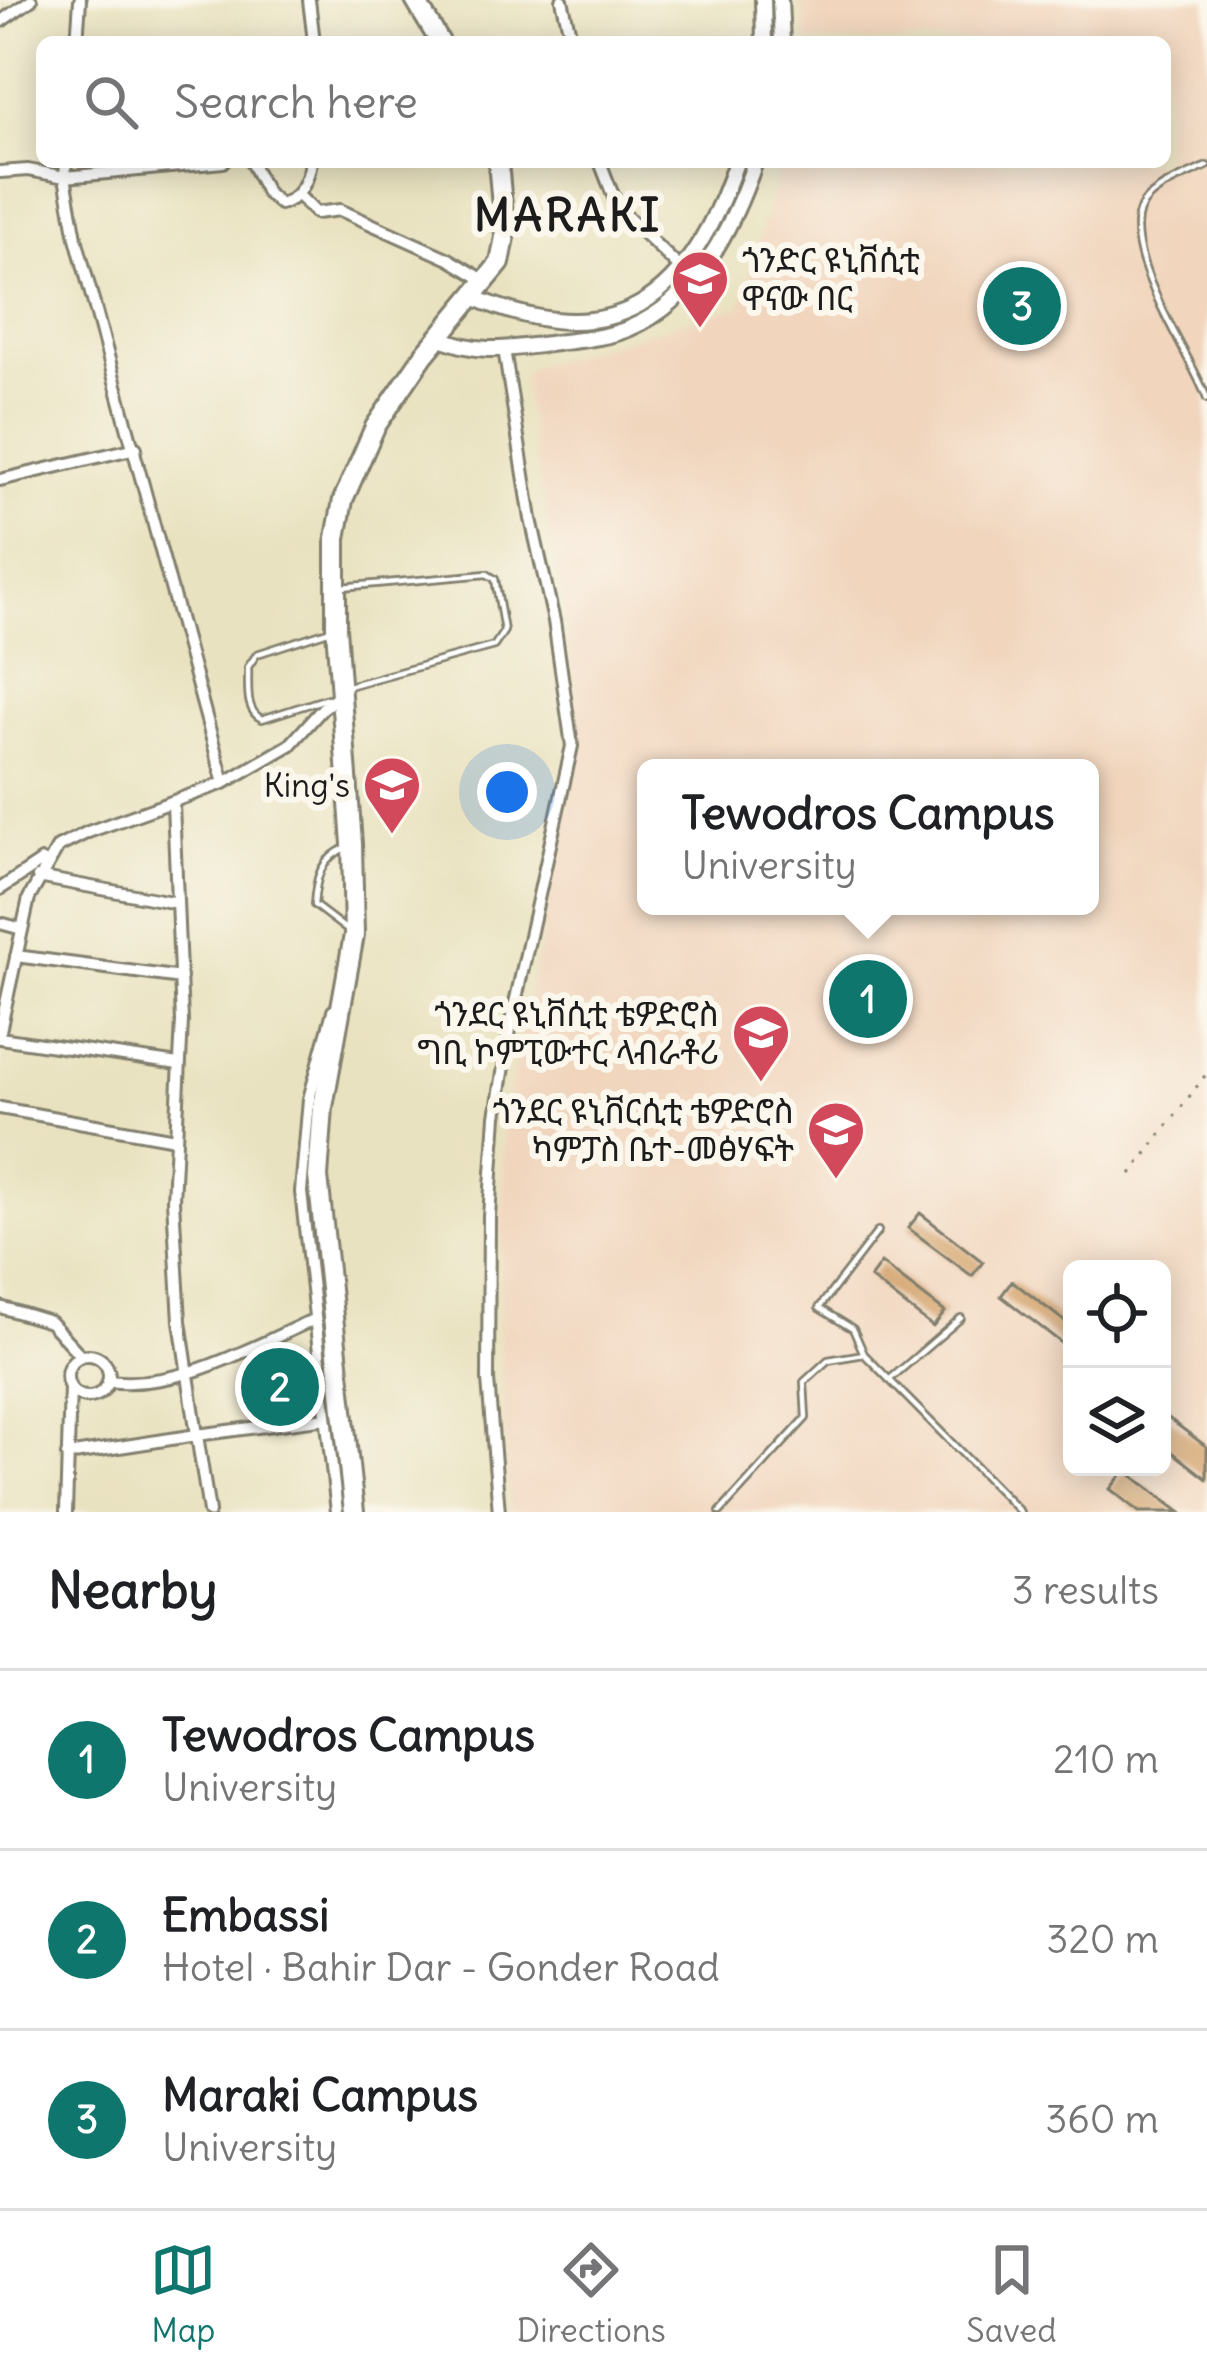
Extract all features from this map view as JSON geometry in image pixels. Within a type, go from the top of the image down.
[{"type":"highway","points":[[415,0],[436,36]]},
{"type":"highway","points":[[354,1512],[319,1177],[323,1107],[354,935],[336,538],[343,500],[375,428],[500,263],[506,237],[499,168]]},
{"type":"street","points":[[0,22],[31,0]]},
{"type":"street","points":[[77,36],[80,0]]},
{"type":"street","points":[[310,0],[313,36]]},
{"type":"street","points":[[562,0],[571,36]]},
{"type":"street","points":[[763,0],[764,36]]},
{"type":"street","points":[[780,0],[782,36]]},
{"type":"street","points":[[66,168],[76,238],[224,783]]},
{"type":"street","points":[[0,172],[28,170],[65,177],[160,168]]},
{"type":"street","points":[[254,168],[274,201],[290,202],[298,195],[309,168]]},
{"type":"street","points":[[602,168],[618,208],[680,268]]},
{"type":"street","points":[[473,298],[517,316],[559,323],[625,322],[653,298],[696,247],[734,168]]},
{"type":"street","points":[[440,337],[465,349],[504,349],[650,318],[692,284],[742,198],[753,168]]},
{"type":"street","points":[[725,191],[742,198]]},
{"type":"street","points":[[298,195],[316,213],[340,211],[449,259],[488,282]]},
{"type":"street","points":[[499,1512],[488,1380],[489,1216],[496,1116],[512,1017],[572,746],[504,349]]},
{"type":"street","points":[[0,480],[136,448]]},
{"type":"street","points":[[0,889],[69,840],[224,783],[290,746],[342,690]]},
{"type":"street","points":[[173,804],[181,978],[172,1200],[186,1374],[209,1512]]},
{"type":"street","points":[[50,856],[38,877],[22,929],[0,1034],[178,1064]]},
{"type":"street","points":[[38,877],[177,903]]},
{"type":"street","points":[[0,923],[22,929]]},
{"type":"street","points":[[16,956],[181,978]]},
{"type":"street","points":[[337,1512],[304,1229],[301,1158],[315,1071],[334,1009],[348,985]]},
{"type":"street","points":[[0,1108],[175,1139]]},
{"type":"street","points":[[0,1307],[50,1322],[80,1356],[101,1360],[109,1372],[101,1392],[88,1397],[70,1387]]},
{"type":"street","points":[[108,1381],[186,1374],[315,1319]]},
{"type":"street","points":[[66,1512],[70,1366],[80,1356]]},
{"type":"street","points":[[67,1456],[326,1418]]},
{"type":"lane","points":[[1207,166],[1146,199],[1134,229],[1145,272],[1207,399]]},
{"type":"lane","points":[[335,587],[487,574],[495,579],[504,631],[494,646],[342,690],[262,719],[250,710],[248,667],[257,654],[337,628]]},
{"type":"lane","points":[[352,844],[322,865],[316,876],[314,905],[354,935]]},
{"type":"lane","points":[[878,1231],[819,1308],[853,1329],[865,1354],[1020,1512]]},
{"type":"lane","points":[[889,1380],[961,1318]]},
{"type":"lane","points":[[720,1512],[806,1418],[804,1382],[828,1360],[865,1354]]},
{"type":"path","points":[[1131,1174],[1207,1073]]},
{"type":"shaded area","points":[[801,0],[1207,0],[1207,1512],[510,1512],[499,1341],[504,1118],[581,748],[573,664],[524,375],[532,367],[736,307],[740,310],[779,168],[1171,168],[1171,36],[805,36]]},
{"type":"building","points":[[920,1213],[983,1262],[972,1276],[908,1228]]},
{"type":"building","points":[[881,1263],[945,1312],[933,1327],[870,1278]]},
{"type":"building","points":[[1012,1281],[1063,1320],[1063,1344],[1001,1296]]},
{"type":"building","points":[[1171,1420],[1207,1447],[1207,1479],[1171,1451]]},
{"type":"building","points":[[1120,1476],[1133,1476],[1180,1512],[1139,1512],[1110,1489]]},
{"type":"place","name":"Maraki Campus","points":[[1022,306]]},
{"type":"place","name":"ጎንድር ዩኒቨሲቲ ዋናው በር","points":[[700,330]]},
{"type":"place","name":"King's","points":[[392,836]]},
{"type":"place","name":"Tewodros Campus","points":[[868,999]]},
{"type":"place","name":"ጎንደር ዩኒቨሲቲ ቴዎድሮስ ግቢ ኮምፒውተር ላብራቶሪ","points":[[761,1084]]},
{"type":"place","name":"ጎንደር ዩኒቨርሲቲ ቴዎድሮስ ካምፓስ ቤተ-መፅሃፍት","points":[[836,1181]]},
{"type":"place","name":"Embassi","points":[[280,1387]]},
{"type":"district","name":"MARAKI","points":[[568,215]]}]
